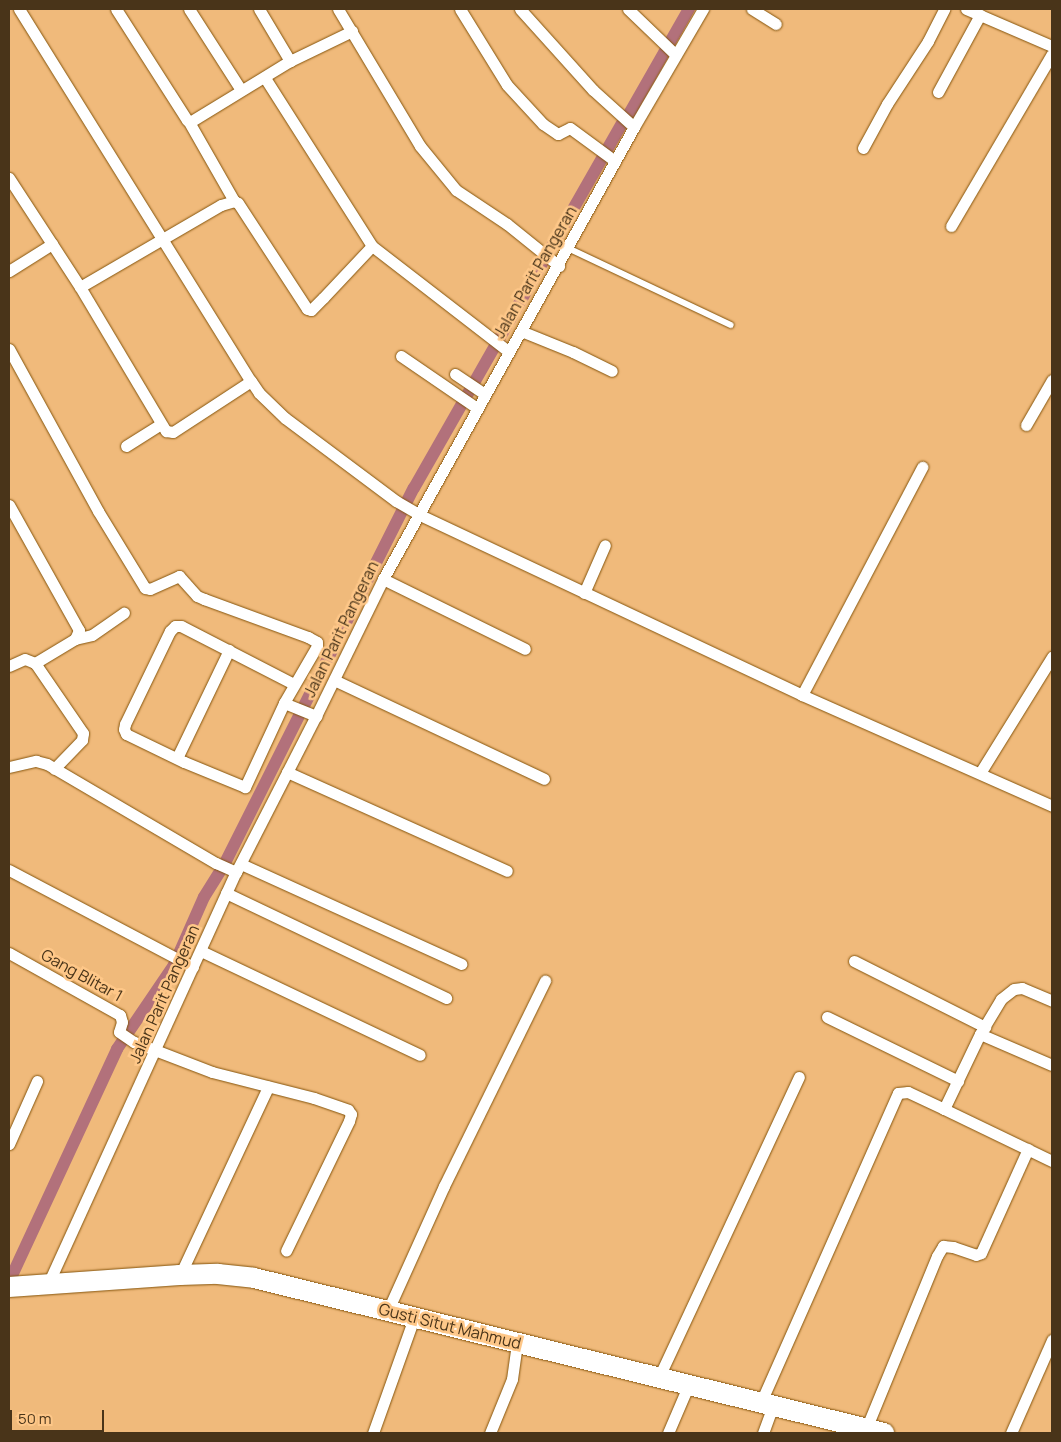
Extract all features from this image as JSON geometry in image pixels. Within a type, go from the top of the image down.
[{"type":"highway","name":"Gusti Situt Mahmud","points":[[9,1287],[218,1274],[254,1278],[875,1431]]},
{"type":"street","points":[[19,9],[251,381],[259,393],[285,418],[396,501],[416,513],[802,695],[1052,806]]},
{"type":"street","points":[[116,9],[189,122],[234,201],[238,204],[307,309],[311,310],[372,246]]},
{"type":"street","points":[[189,9],[241,90]]},
{"type":"street","points":[[259,9],[290,61]]},
{"type":"street","points":[[338,9],[420,146],[456,190],[541,250],[555,263]]},
{"type":"street","points":[[460,9],[507,85],[543,124],[558,134],[570,128],[615,161]]},
{"type":"street","points":[[520,9],[593,90],[634,127]]},
{"type":"street","points":[[628,9],[676,55]]},
{"type":"street","name":"Jalan Parit Pangeran","points":[[40,1285],[156,1051],[189,965],[201,951],[236,868],[288,772],[314,715],[334,680],[416,513],[477,407],[481,392],[506,349],[521,331],[555,263],[568,248],[634,127],[703,9]]},
{"type":"street","points":[[752,9],[776,24]]},
{"type":"street","points":[[863,148],[887,104],[928,41],[944,9]]},
{"type":"street","points":[[966,9],[1052,46]]},
{"type":"street","points":[[938,92],[980,15]]},
{"type":"street","points":[[189,122],[193,122],[241,90],[265,78],[290,61],[352,31]]},
{"type":"street","points":[[951,226],[1052,54]]},
{"type":"street","points":[[265,78],[372,246],[506,349]]},
{"type":"street","points":[[9,178],[80,287],[166,431],[173,432],[251,381]]},
{"type":"street","points":[[80,287],[221,205],[234,201]]},
{"type":"street","points":[[9,271],[52,244]]},
{"type":"street","points":[[521,331],[573,352],[612,371]]},
{"type":"street","points":[[9,349],[98,511],[145,588],[150,589],[179,576],[197,596],[314,640],[317,646],[294,684],[287,704],[248,785],[242,787],[126,734],[124,729],[170,631],[175,626],[181,626],[294,684]]},
{"type":"street","points":[[401,356],[477,407]]},
{"type":"street","points":[[455,374],[481,392]]},
{"type":"street","points":[[1026,424],[1052,380]]},
{"type":"street","points":[[126,446],[161,424]]},
{"type":"street","points":[[802,695],[922,467]]},
{"type":"street","points":[[9,505],[78,630],[75,639]]},
{"type":"street","points":[[584,593],[605,545]]},
{"type":"street","points":[[383,579],[526,649]]},
{"type":"street","points":[[35,663],[75,639],[92,635],[124,613]]},
{"type":"street","points":[[177,758],[229,650]]},
{"type":"street","points":[[980,773],[1052,657]]},
{"type":"street","points":[[13,664],[25,659],[35,663],[83,733],[82,740],[54,769]]},
{"type":"street","points":[[334,680],[544,779]]},
{"type":"street","points":[[287,704],[314,715]]},
{"type":"street","points":[[9,768],[36,761],[54,769],[216,863],[236,868],[461,964]]},
{"type":"street","points":[[288,772],[507,871]]},
{"type":"street","points":[[9,870],[189,965]]},
{"type":"street","points":[[226,893],[446,998]]},
{"type":"street","points":[[201,951],[420,1055]]},
{"type":"street","name":"Gang Blitar 1","points":[[9,953],[120,1015],[122,1022],[119,1032],[121,1035],[156,1051]]},
{"type":"street","points":[[854,961],[982,1030],[1052,1065]]},
{"type":"street","points":[[388,1310],[444,1186],[545,981]]},
{"type":"street","points":[[944,1109],[982,1030],[1001,999],[1014,989],[1022,988],[1052,1001]]},
{"type":"street","points":[[827,1018],[958,1081]]},
{"type":"street","points":[[156,1051],[212,1072],[340,1106],[351,1114],[286,1251]]},
{"type":"street","points":[[659,1377],[798,1077]]},
{"type":"street","points":[[9,1144],[36,1081]]},
{"type":"street","points":[[180,1276],[268,1087]]},
{"type":"street","points":[[763,1433],[767,1404],[898,1093],[908,1092],[1052,1160]]},
{"type":"street","points":[[875,1431],[937,1256],[943,1246],[953,1247],[976,1255],[981,1253],[1028,1149]]},
{"type":"street","points":[[374,1433],[414,1318]]},
{"type":"street","points":[[1011,1433],[1052,1340]]},
{"type":"street","points":[[490,1433],[512,1379],[518,1343]]},
{"type":"street","points":[[668,1433],[688,1384]]},
{"type":"lane","points":[[568,248],[731,325]]},
{"type":"waterway","points":[[629,114],[689,9]]},
{"type":"waterway","points":[[9,1282],[117,1049],[174,965],[204,897],[223,867],[414,488],[622,124]]}]
